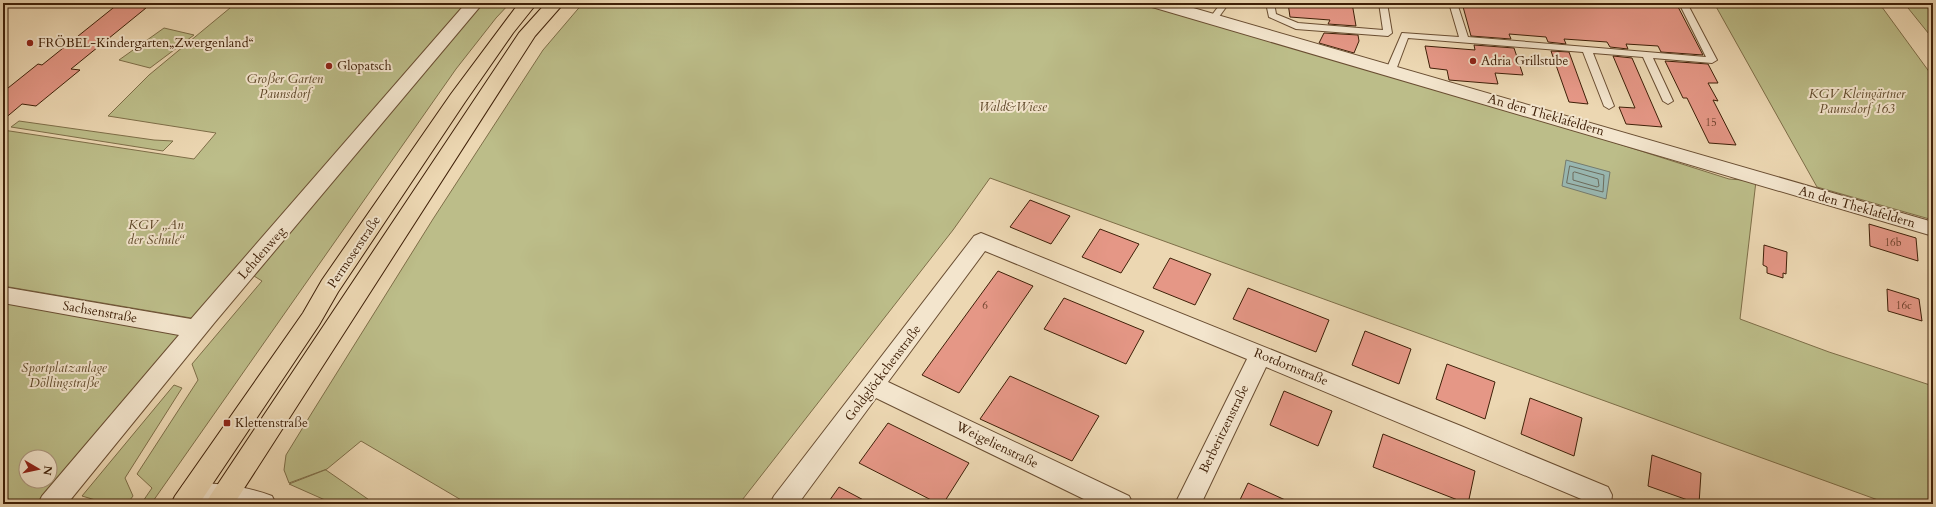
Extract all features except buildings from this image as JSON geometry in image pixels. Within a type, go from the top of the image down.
[{"type":"main road","name":"Permoserstraße","points":[[188,499],[311,319],[330,286],[458,98],[507,29],[528,3]]},
{"type":"main road","name":"Permoserstraße","points":[[222,500],[523,40],[555,3]]},
{"type":"street","name":"Lehdenweg","points":[[51,504],[196,329],[475,3]]},
{"type":"street","name":"An den Theklafeldern","points":[[1158,3],[1933,229]]},
{"type":"street","name":"Rotdornstraße","points":[[981,241],[1260,355],[1598,500]]},
{"type":"street","name":"Goldglöckchenstraße","points":[[783,504],[874,386],[981,241]]},
{"type":"street","name":"Sachsenstraße","points":[[3,295],[196,329]]},
{"type":"street","name":"Berberitzenstraße","points":[[1188,504],[1260,355]]},
{"type":"street","name":"Weigelienstraße","points":[[874,386],[1120,504]]},
{"type":"street","points":[[188,499],[222,500],[263,504]]},
{"type":"lane","points":[[1214,19],[1225,3]]},
{"type":"lane","points":[[1270,3],[1272,15],[1296,26],[1712,60],[1683,3]]},
{"type":"lane","points":[[1382,3],[1388,33]]},
{"type":"lane","points":[[1453,3],[1464,39]]},
{"type":"lane","points":[[1391,70],[1405,35]]},
{"type":"lane","points":[[1587,50],[1609,106]]},
{"type":"lane","points":[[1647,55],[1668,101]]},
{"type":"green space","points":[[236,3],[467,3],[197,319],[3,286],[3,130],[194,159],[216,133],[108,116],[149,75]]},
{"type":"green space","points":[[481,3],[510,3],[496,18],[456,69],[151,504],[141,504],[152,488],[137,474],[198,380],[192,364],[262,281],[254,276]]},
{"type":"green space","name":"Wald&Wiese","points":[[583,3],[1139,3],[1556,124],[1729,179],[1756,181],[1740,319],[1829,352],[1933,386],[1933,504],[1889,504],[990,178],[953,230],[739,504],[468,504],[361,441],[327,469],[289,483],[284,470],[286,455],[433,219],[543,50]]},
{"type":"green space","name":"KGV Kleingärtner Paunsdorf 163","points":[[1714,3],[1879,3],[1933,77],[1933,220],[1817,187]]},
{"type":"green space","points":[[1904,3],[1933,3],[1933,39]]},
{"type":"green space","points":[[164,28],[194,35],[150,68],[119,60]]},
{"type":"green space","points":[[19,121],[154,140],[173,141],[163,151],[11,127]]},
{"type":"green space","name":"Sportplatzanlage Döllingstraße","points":[[3,303],[182,333],[58,479],[58,449],[18,449],[18,489],[50,489],[37,504],[3,504]]},
{"type":"green space","points":[[174,385],[182,388],[125,478],[133,496],[127,504],[100,504],[102,502],[82,496]]},
{"type":"green space","points":[[325,470],[375,504],[334,504],[289,484]]},
{"type":"water","points":[[1566,160],[1610,172],[1606,199],[1562,186]]},
{"type":"place","name":"FRÖBEL-Kindergarten„Zwergenland“","points":[[30,43]]},
{"type":"place","name":"Adria Grillstube","points":[[1473,61]]},
{"type":"place","name":"Glopatsch","points":[[329,66]]},
{"type":"place","name":"Klettenstraße","points":[[227,423]]},
{"type":"park label","name":"Großer Garten Paunsdorf","points":[[285,86]]},
{"type":"park label","name":"KGV „An der Schule“","points":[[156,232]]}]
